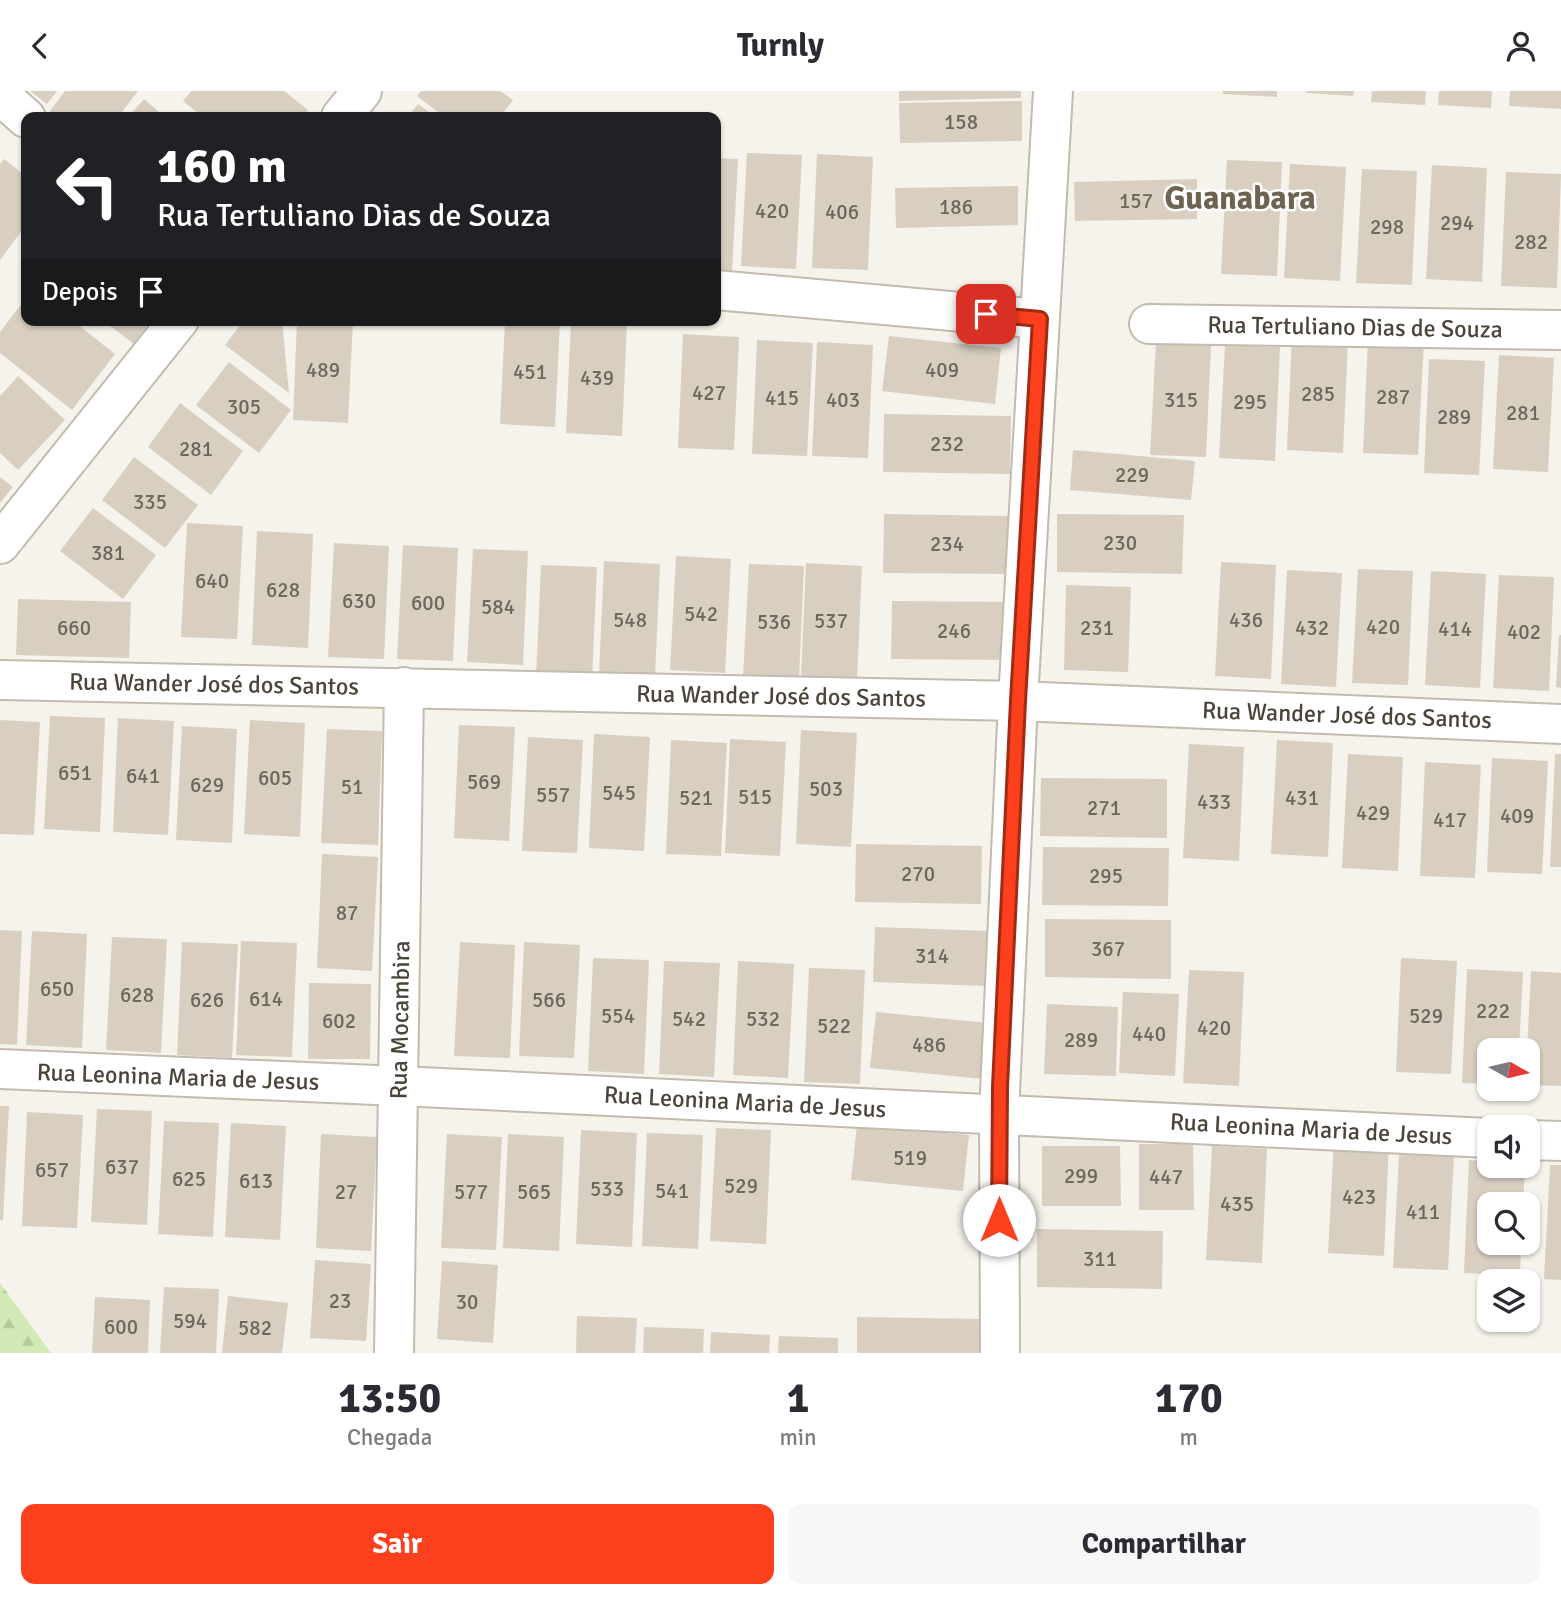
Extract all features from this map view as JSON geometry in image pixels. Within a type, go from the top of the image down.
[{"type":"street","points":[[345,112],[362,91]]},
{"type":"street","points":[[1000,1353],[999,1115],[1018,701],[1053,91]]},
{"type":"street","points":[[0,95],[21,114]]},
{"type":"street","points":[[721,290],[1040,319]]},
{"type":"street","name":"Rua Tertuliano Dias de Souza","points":[[1149,324],[1561,330]]},
{"type":"street","points":[[0,544],[174,326]]},
{"type":"street","name":"Rua Wander José dos Santos","points":[[0,680],[1018,701],[1561,725]]},
{"type":"street","name":"Rua Mocambira","points":[[394,1353],[404,688]]},
{"type":"street","name":"Rua Leonina Maria de Jesus","points":[[0,1069],[1477,1137]]},
{"type":"street","points":[[1540,1140],[1561,1141]]},
{"type":"green space","points":[[0,1283],[51,1353],[0,1353]]},
{"type":"building","points":[[30,91],[57,91],[47,104]]},
{"type":"building","points":[[65,91],[138,91],[122,112],[50,111]]},
{"type":"building","points":[[191,91],[284,91],[308,110],[197,112],[183,101]]},
{"type":"building","points":[[421,91],[500,91],[513,100],[504,112],[438,112],[417,96]]},
{"type":"building","points":[[899,91],[1021,91],[1021,98],[899,101]]},
{"type":"building","points":[[1223,91],[1277,91],[1277,97],[1223,94]]},
{"type":"building","points":[[1306,91],[1354,91],[1353,96]]},
{"type":"building","points":[[1372,91],[1426,91],[1425,105],[1371,102]]},
{"type":"building","points":[[1439,91],[1492,91],[1491,108],[1438,105]]},
{"type":"building","points":[[1510,91],[1561,91],[1561,109],[1509,106]]},
{"type":"building","points":[[144,99],[159,112],[132,112]]},
{"type":"building","points":[[1022,101],[1022,141],[900,143],[899,103]]},
{"type":"building","points":[[418,104],[429,112],[412,112]]},
{"type":"building","points":[[747,153],[802,155],[796,269],[741,266]]},
{"type":"building","points":[[817,154],[873,157],[868,270],[812,268]]},
{"type":"building","points":[[721,158],[738,159],[732,273],[721,272]]},
{"type":"building","points":[[4,159],[21,172],[21,232],[0,260],[0,164]]},
{"type":"building","points":[[1227,160],[1282,162],[1277,276],[1221,274]]},
{"type":"building","points":[[1290,164],[1346,167],[1340,281],[1284,278]]},
{"type":"building","points":[[1432,165],[1487,168],[1482,282],[1426,279]]},
{"type":"building","points":[[1362,169],[1417,171],[1412,285],[1356,283]]},
{"type":"building","points":[[1506,172],[1561,174],[1557,288],[1501,286]]},
{"type":"building","points":[[1197,179],[1197,219],[1075,221],[1074,182]]},
{"type":"building","points":[[1018,186],[1018,225],[896,228],[895,188]]},
{"type":"building","points":[[21,305],[21,326],[80,326],[115,354],[72,410],[0,353],[0,332]]},
{"type":"building","points":[[110,326],[147,326],[134,344]]},
{"type":"building","points":[[239,326],[283,326],[289,393],[225,345]]},
{"type":"building","points":[[297,326],[353,326],[348,423],[293,420]]},
{"type":"building","points":[[505,326],[560,326],[555,427],[500,424]]},
{"type":"building","points":[[571,326],[627,326],[622,436],[566,433]]},
{"type":"building","points":[[683,334],[739,337],[734,450],[678,448]]},
{"type":"building","points":[[889,336],[1001,348],[995,404],[882,391]]},
{"type":"building","points":[[1292,336],[1348,339],[1343,453],[1287,450]]},
{"type":"building","points":[[1368,339],[1424,341],[1418,455],[1363,453]]},
{"type":"building","points":[[757,340],[813,343],[807,456],[752,454]]},
{"type":"building","points":[[1156,341],[1211,344],[1206,457],[1150,455]]},
{"type":"building","points":[[817,342],[873,345],[868,458],[812,456]]},
{"type":"building","points":[[1225,345],[1280,347],[1275,461],[1219,458]]},
{"type":"building","points":[[1499,355],[1554,358],[1548,472],[1493,469]]},
{"type":"building","points":[[1429,359],[1485,361],[1479,475],[1424,473]]},
{"type":"building","points":[[229,362],[291,410],[259,453],[196,405]]},
{"type":"building","points":[[18,376],[65,420],[18,470],[0,453],[0,396]]},
{"type":"building","points":[[180,403],[243,451],[211,495],[148,447]]},
{"type":"building","points":[[884,414],[1011,416],[1010,474],[883,472]]},
{"type":"building","points":[[1073,450],[1195,461],[1191,500],[1070,490]]},
{"type":"building","points":[[134,457],[198,505],[165,548],[102,500]]},
{"type":"building","points":[[0,477],[13,487],[0,503]]},
{"type":"building","points":[[93,508],[156,555],[123,599],[60,551]]},
{"type":"building","points":[[884,514],[1010,516],[1010,574],[883,573]]},
{"type":"building","points":[[1057,514],[1184,515],[1182,574],[1057,572]]},
{"type":"building","points":[[187,523],[243,526],[237,639],[181,637]]},
{"type":"building","points":[[257,531],[313,534],[308,648],[252,645]]},
{"type":"building","points":[[334,543],[389,546],[384,659],[328,657]]},
{"type":"building","points":[[403,545],[458,548],[453,661],[397,659]]},
{"type":"building","points":[[473,549],[528,551],[523,665],[467,662]]},
{"type":"building","points":[[676,556],[731,559],[725,673],[670,670]]},
{"type":"building","points":[[604,561],[660,564],[655,677],[599,675]]},
{"type":"building","points":[[1221,562],[1276,565],[1271,679],[1215,676]]},
{"type":"building","points":[[806,563],[862,566],[857,680],[801,677]]},
{"type":"building","points":[[749,564],[804,566],[799,680],[743,677]]},
{"type":"building","points":[[541,565],[597,567],[592,681],[536,678]]},
{"type":"building","points":[[1358,569],[1413,571],[1408,685],[1352,683]]},
{"type":"building","points":[[1287,570],[1342,573],[1336,687],[1281,684]]},
{"type":"building","points":[[1431,571],[1486,574],[1480,688],[1425,685]]},
{"type":"building","points":[[1499,575],[1554,577],[1549,691],[1493,688]]},
{"type":"building","points":[[1066,585],[1131,587],[1128,672],[1064,670]]},
{"type":"building","points":[[18,599],[131,602],[129,658],[16,655]]},
{"type":"building","points":[[892,601],[1018,602],[1017,660],[891,659]]},
{"type":"building","points":[[1561,635],[1561,688],[1556,687]]},
{"type":"building","points":[[50,716],[105,718],[100,832],[44,829]]},
{"type":"building","points":[[118,718],[174,721],[168,835],[113,832]]},
{"type":"building","points":[[0,720],[40,722],[34,835],[0,834]]},
{"type":"building","points":[[250,720],[305,723],[300,837],[244,834]]},
{"type":"building","points":[[459,725],[515,727],[509,841],[454,838]]},
{"type":"building","points":[[182,726],[237,729],[232,843],[176,840]]},
{"type":"building","points":[[327,729],[382,731],[378,845],[321,843]]},
{"type":"building","points":[[801,730],[857,733],[851,847],[796,844]]},
{"type":"building","points":[[594,734],[650,737],[644,851],[589,848]]},
{"type":"building","points":[[528,737],[583,740],[577,853],[522,851]]},
{"type":"building","points":[[730,739],[786,742],[780,856],[725,853]]},
{"type":"building","points":[[671,740],[727,743],[721,856],[666,854]]},
{"type":"building","points":[[1277,740],[1333,743],[1328,857],[1271,854]]},
{"type":"building","points":[[1189,744],[1244,747],[1239,861],[1183,858]]},
{"type":"building","points":[[1348,754],[1403,757],[1398,871],[1342,868]]},
{"type":"building","points":[[1555,754],[1561,754],[1561,867],[1550,867]]},
{"type":"building","points":[[1492,758],[1548,761],[1542,874],[1487,872]]},
{"type":"building","points":[[1425,762],[1481,765],[1475,878],[1420,876]]},
{"type":"building","points":[[1041,778],[1167,779],[1167,838],[1040,836]]},
{"type":"building","points":[[856,844],[982,846],[981,904],[855,902]]},
{"type":"building","points":[[1043,847],[1169,848],[1168,906],[1042,905]]},
{"type":"building","points":[[322,854],[378,857],[372,971],[317,968]]},
{"type":"building","points":[[1045,919],[1171,920],[1171,979],[1045,977]]},
{"type":"building","points":[[875,927],[991,931],[988,986],[873,982]]},
{"type":"building","points":[[0,930],[22,931],[17,1045],[0,1044]]},
{"type":"building","points":[[32,931],[87,934],[82,1048],[26,1045]]},
{"type":"building","points":[[112,937],[167,939],[161,1053],[106,1050]]},
{"type":"building","points":[[241,941],[297,943],[292,1057],[236,1055]]},
{"type":"building","points":[[182,942],[238,944],[232,1058],[177,1055]]},
{"type":"building","points":[[460,942],[515,945],[510,1058],[454,1056]]},
{"type":"building","points":[[524,942],[580,945],[574,1058],[519,1056]]},
{"type":"building","points":[[593,958],[649,960],[644,1074],[588,1071]]},
{"type":"building","points":[[1401,958],[1457,961],[1451,1074],[1396,1072]]},
{"type":"building","points":[[664,961],[720,963],[714,1077],[659,1074]]},
{"type":"building","points":[[738,961],[794,964],[788,1078],[733,1075]]},
{"type":"building","points":[[809,968],[865,970],[860,1084],[804,1082]]},
{"type":"building","points":[[1467,969],[1523,972],[1520,1038],[1477,1038],[1477,1084],[1462,1083]]},
{"type":"building","points":[[1189,970],[1244,972],[1239,1086],[1183,1083]]},
{"type":"building","points":[[1531,971],[1561,973],[1561,1086],[1540,1085],[1540,1038],[1528,1038]]},
{"type":"building","points":[[309,983],[371,984],[370,1059],[308,1059]]},
{"type":"building","points":[[1123,992],[1179,994],[1175,1076],[1119,1073]]},
{"type":"building","points":[[1047,1004],[1118,1007],[1116,1076],[1044,1074]]},
{"type":"building","points":[[876,1012],[988,1023],[983,1079],[870,1068]]},
{"type":"building","points":[[0,1106],[9,1106],[3,1220],[0,1220]]},
{"type":"building","points":[[97,1109],[152,1111],[147,1225],[91,1222]]},
{"type":"building","points":[[27,1112],[83,1115],[77,1228],[22,1226]]},
{"type":"building","points":[[164,1121],[219,1123],[213,1237],[158,1234]]},
{"type":"building","points":[[231,1123],[286,1126],[280,1240],[225,1237]]},
{"type":"building","points":[[857,1125],[969,1135],[963,1191],[851,1180]]},
{"type":"building","points":[[716,1128],[771,1130],[766,1244],[710,1241]]},
{"type":"building","points":[[581,1130],[637,1133],[632,1247],[576,1244]]},
{"type":"building","points":[[647,1133],[703,1135],[698,1249],[642,1246]]},
{"type":"building","points":[[321,1134],[377,1137],[371,1251],[316,1248]]},
{"type":"building","points":[[447,1134],[502,1137],[496,1250],[441,1248]]},
{"type":"building","points":[[508,1134],[564,1137],[559,1251],[503,1248]]},
{"type":"building","points":[[1334,1139],[1389,1142],[1384,1256],[1328,1253]]},
{"type":"building","points":[[1139,1144],[1193,1144],[1194,1210],[1139,1210]]},
{"type":"building","points":[[1042,1146],[1120,1146],[1121,1206],[1042,1206]]},
{"type":"building","points":[[1212,1146],[1267,1149],[1262,1263],[1206,1260]]},
{"type":"building","points":[[1399,1154],[1454,1156],[1448,1270],[1393,1268]]},
{"type":"building","points":[[1469,1160],[1477,1160],[1477,1178],[1524,1178],[1524,1192],[1477,1192],[1477,1255],[1521,1255],[1520,1269],[1477,1269],[1477,1274],[1464,1273]]},
{"type":"building","points":[[1550,1165],[1561,1165],[1561,1280],[1544,1279]]},
{"type":"building","points":[[1037,1229],[1163,1231],[1162,1289],[1037,1287]]},
{"type":"building","points":[[315,1260],[371,1264],[366,1341],[310,1338]]},
{"type":"building","points":[[442,1261],[498,1265],[493,1343],[437,1339]]},
{"type":"building","points":[[164,1287],[219,1289],[216,1353],[160,1353]]},
{"type":"building","points":[[228,1296],[288,1303],[282,1353],[222,1353]]},
{"type":"building","points":[[95,1297],[150,1300],[148,1353],[92,1353]]},
{"type":"building","points":[[577,1316],[637,1318],[635,1353],[576,1353]]},
{"type":"building","points":[[857,1317],[984,1319],[983,1353],[857,1353]]},
{"type":"building","points":[[644,1327],[704,1329],[703,1353],[643,1353]]},
{"type":"building","points":[[711,1332],[770,1335],[769,1353],[710,1353]]},
{"type":"building","points":[[779,1336],[838,1338],[838,1353],[778,1353]]},
{"type":"district","name":"Guanabara","points":[[1240,198]]},
{"type":"route","points":[[986,314],[1040,319],[1018,701],[1000,1087],[999,1220]]}]
